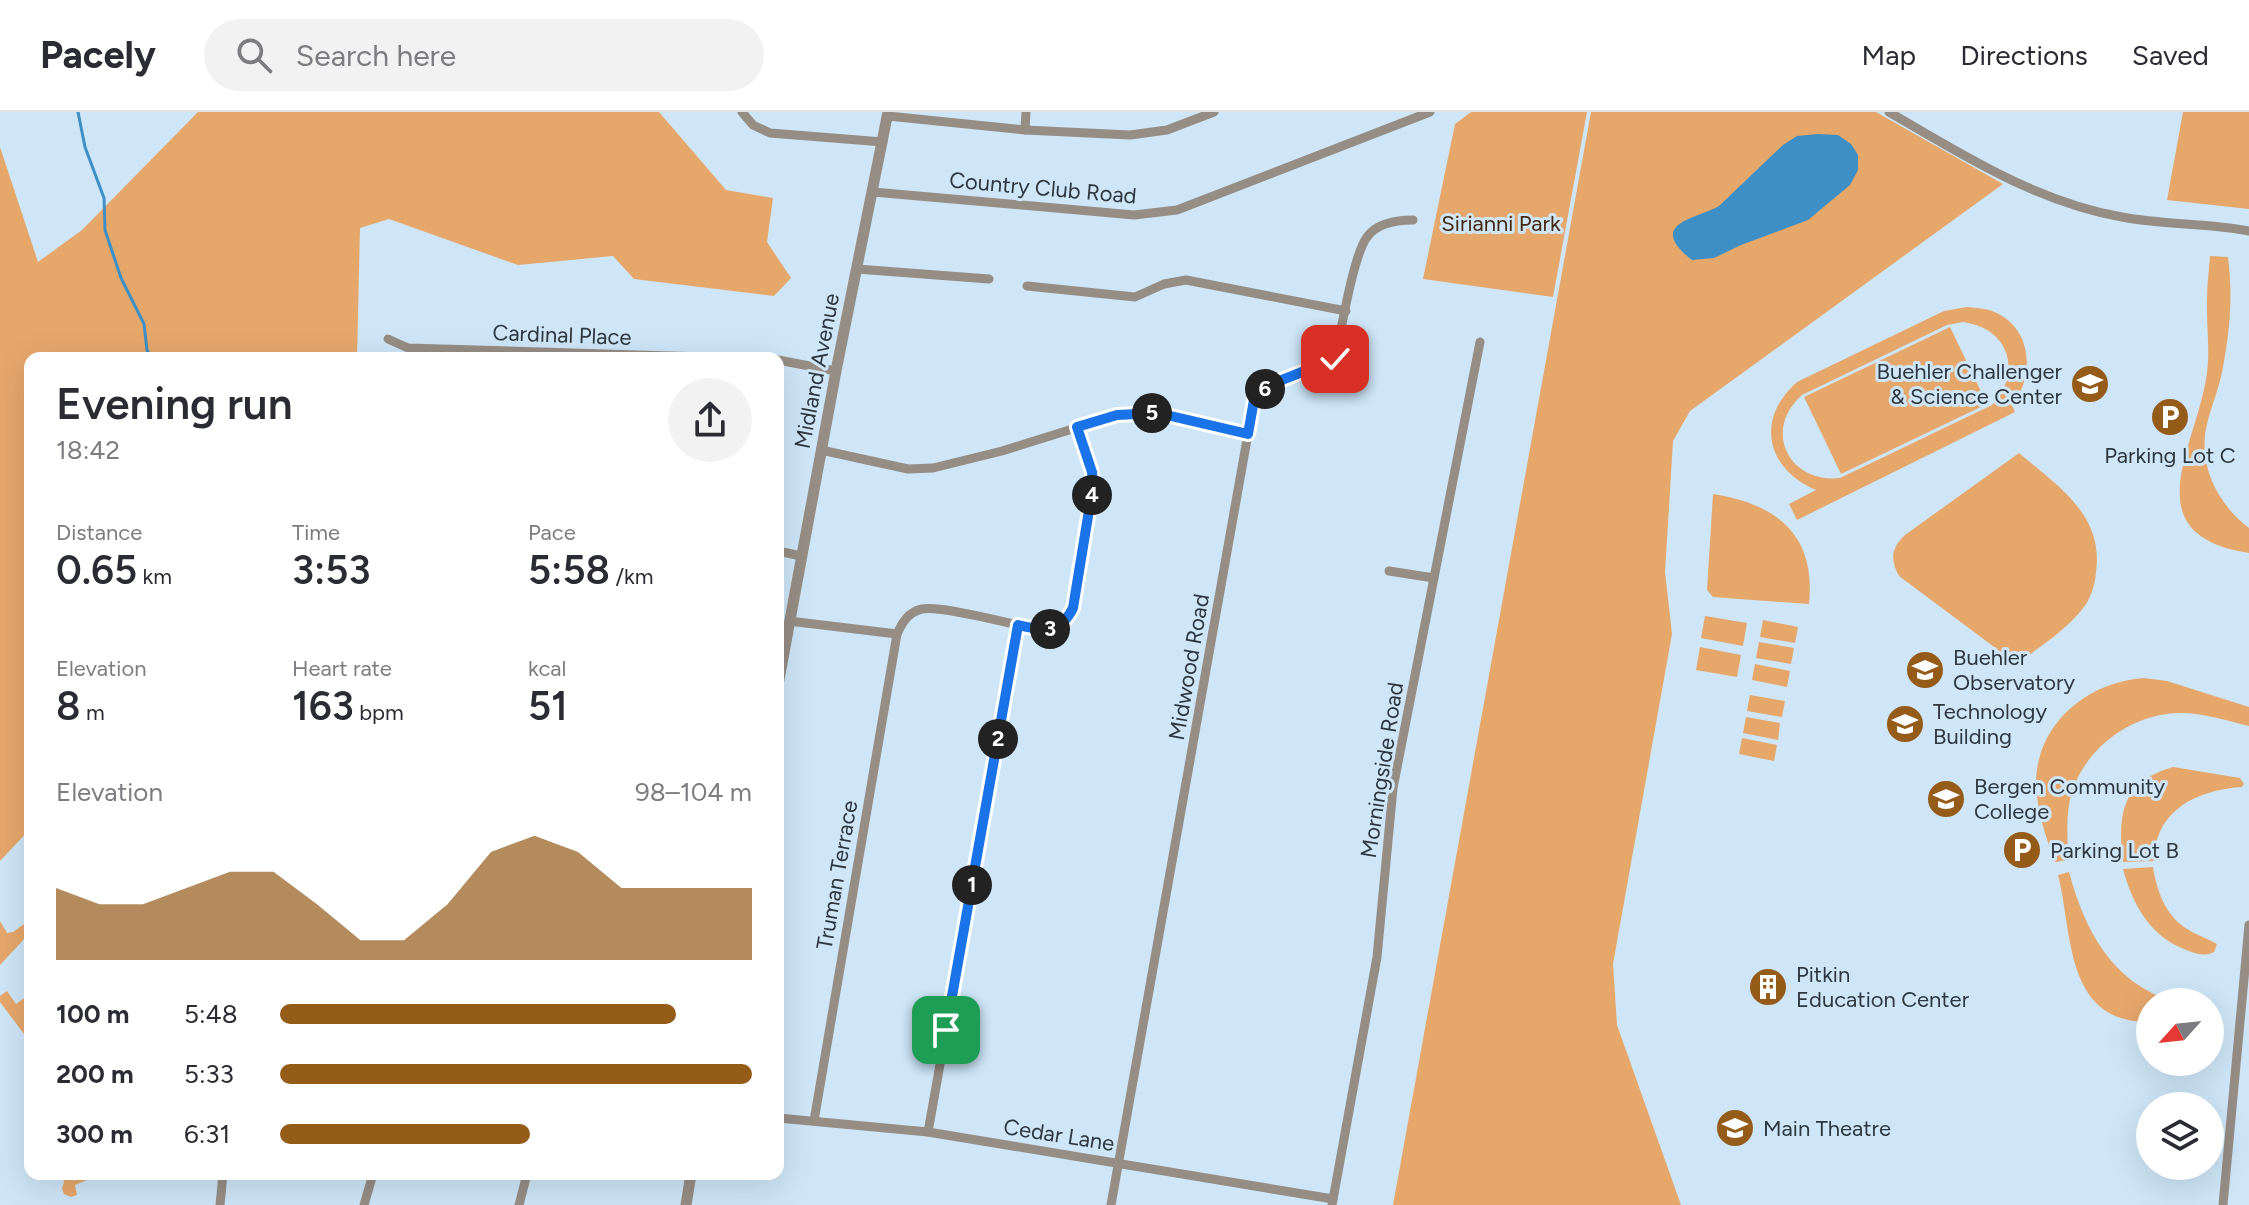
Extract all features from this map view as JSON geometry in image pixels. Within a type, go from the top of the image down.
[{"type":"street","points":[[742,112],[753,125],[770,133],[883,142]]},
{"type":"street","points":[[1025,130],[1026,112]]},
{"type":"street","points":[[888,114],[1025,130],[1149,134],[1175,128],[1214,112]]},
{"type":"street","name":"Country Club Road","points":[[873,192],[1154,215],[1177,210],[1430,112]]},
{"type":"street","points":[[1889,112],[1987,169],[2052,197],[2122,217],[2218,225],[2249,231]]},
{"type":"street","name":"Midland Avenue","points":[[784,650],[888,114]]},
{"type":"street","name":"Midwood Road","points":[[1111,1205],[1254,400],[1269,385],[1335,359],[1367,236],[1385,224],[1413,220]]},
{"type":"street","points":[[857,269],[989,279]]},
{"type":"street","points":[[1027,286],[1135,297],[1164,284],[1186,280],[1346,311]]},
{"type":"street","name":"Cardinal Place","points":[[388,339],[408,348],[448,352]]},
{"type":"street","name":"Morningside Road","points":[[1332,1202],[1377,957],[1393,788],[1480,342]]},
{"type":"street","points":[[784,361],[836,371]]},
{"type":"street","points":[[821,450],[908,469],[933,468],[1002,451],[1117,415],[1158,413],[1248,434]]},
{"type":"street","points":[[789,621],[897,634],[903,619],[922,609],[1048,630],[1063,623],[1073,608],[1093,486],[1092,472],[1077,427]]},
{"type":"street","points":[[784,552],[801,556]]},
{"type":"street","points":[[1389,571],[1434,578]]},
{"type":"street","points":[[928,1132],[1018,625]]},
{"type":"street","name":"Truman Terrace","points":[[814,1121],[897,634]]},
{"type":"street","points":[[2223,1205],[2249,925]]},
{"type":"street","name":"Cedar Lane","points":[[784,1118],[928,1132],[1118,1162],[1332,1202]]},
{"type":"street","points":[[220,1205],[222,1180]]},
{"type":"street","points":[[364,1205],[371,1180]]},
{"type":"street","points":[[519,1205],[525,1180]]},
{"type":"street","points":[[686,1205],[690,1180]]},
{"type":"green space","points":[[198,112],[659,112],[726,190],[773,198],[767,242],[791,278],[774,296],[634,279],[613,256],[518,265],[389,219],[360,228],[357,352],[24,352],[24,835],[0,861],[0,147],[38,262],[82,230]]},
{"type":"green space","name":"Sirianni Park","points":[[1471,112],[1587,112],[1553,297],[1423,279],[1455,124]]},
{"type":"green space","points":[[1591,112],[1876,112],[2003,184],[1690,411],[1673,441],[1665,572],[1672,634],[1613,964],[1617,1025],[1681,1205],[1393,1205]]},
{"type":"green space","points":[[2183,112],[2249,112],[2249,209],[2167,200]]},
{"type":"green space","points":[[2210,256],[2228,257],[2230,299],[2225,353],[2208,420],[2205,451],[2207,466],[2218,494],[2249,528],[2249,553],[2214,543],[2192,528],[2182,509],[2180,486],[2184,461],[2206,379]]},
{"type":"green space","points":[[1967,307],[1986,309],[2005,318],[2015,328],[2022,339],[2027,366],[2020,393],[2012,405],[2015,412],[1797,520],[1789,504],[1816,490],[1786,469],[1772,442],[1771,427],[1784,396],[1797,382],[1944,311]],"holes":[[[1963,322],[1979,326],[2001,342],[2009,366],[2002,392],[1992,405],[1840,478],[1822,478],[1795,464],[1783,438],[1784,424],[1790,409],[1802,395],[1947,325]]]},
{"type":"green space","points":[[1950,327],[1987,404],[1841,474],[1804,397]]},
{"type":"green space","points":[[2019,453],[2075,504],[2093,534],[2097,552],[2095,582],[2084,607],[2061,631],[2017,664],[1899,576],[1893,559],[1897,545],[1905,535]]},
{"type":"green space","points":[[1713,494],[1756,506],[1788,527],[1806,559],[1810,580],[1809,604],[1713,597],[1707,590]]},
{"type":"green space","points":[[1705,616],[1747,623],[1743,646],[1701,638]]},
{"type":"green space","points":[[1763,620],[1798,627],[1795,643],[1760,637]]},
{"type":"green space","points":[[1759,642],[1794,648],[1791,664],[1756,658]]},
{"type":"green space","points":[[1700,647],[1741,655],[1737,677],[1696,670]]},
{"type":"green space","points":[[1755,664],[1790,671],[1787,687],[1752,680]]},
{"type":"green space","points":[[2144,678],[2167,681],[2249,707],[2249,726],[2204,715],[2158,715],[2140,721],[2107,741],[2093,754],[2074,787],[2067,826],[2068,860],[2055,862],[2042,824],[2036,784],[2038,762],[2045,743],[2055,725],[2085,697],[2123,681]]},
{"type":"green space","points":[[1750,695],[1785,701],[1782,717],[1747,711]]},
{"type":"green space","points":[[1746,717],[1780,723],[1778,740],[1743,733]]},
{"type":"green space","points":[[1742,738],[1777,745],[1774,761],[1739,754]]},
{"type":"green space","points":[[2173,767],[2240,778],[2244,784],[2195,798],[2170,816],[2156,843],[2154,861],[2123,862],[2121,829],[2127,802],[2143,781]]},
{"type":"green space","points":[[2153,867],[2160,893],[2173,917],[2187,929],[2217,944],[2214,952],[2199,954],[2176,945],[2154,929],[2138,908],[2123,869]]},
{"type":"green space","points":[[2069,872],[2093,934],[2117,967],[2144,988],[2136,988],[2136,1020],[2122,1018],[2101,1008],[2087,991],[2077,971],[2071,947],[2058,875]]},
{"type":"green space","points":[[0,921],[7,933],[24,924],[24,939],[0,965]]},
{"type":"green space","points":[[7,991],[16,1004],[24,998],[24,1034],[0,1002],[0,996]]},
{"type":"green space","points":[[64,1180],[87,1180],[75,1185],[77,1195],[71,1197],[64,1194]]},
{"type":"water","points":[[1838,135],[1851,144],[1858,155],[1858,170],[1850,185],[1808,220],[1714,258],[1692,260],[1679,248],[1673,238],[1674,230],[1680,224],[1719,206],[1783,145],[1797,136]]},
{"type":"waterway","points":[[78,112],[85,147],[104,198],[105,230],[121,278],[144,324],[148,352]]},
{"type":"place","name":"Buehler Challenger & Science Center","points":[[2090,384]]},
{"type":"place","name":"Parking Lot C","points":[[2170,417]]},
{"type":"place","name":"Buehler Observatory","points":[[1925,670]]},
{"type":"place","name":"Technology Building","points":[[1905,724]]},
{"type":"place","name":"Bergen Community College","points":[[1946,799]]},
{"type":"place","name":"Parking Lot B","points":[[2022,850]]},
{"type":"place","name":"Pitkin Education Center","points":[[1768,987]]},
{"type":"place","name":"Main Theatre","points":[[1735,1128]]},
{"type":"route","points":[[946,1030],[1018,625],[1048,630],[1063,623],[1073,608],[1093,486],[1092,472],[1077,427],[1117,415],[1141,412],[1178,416],[1248,434],[1254,400],[1269,385],[1335,359]]}]
